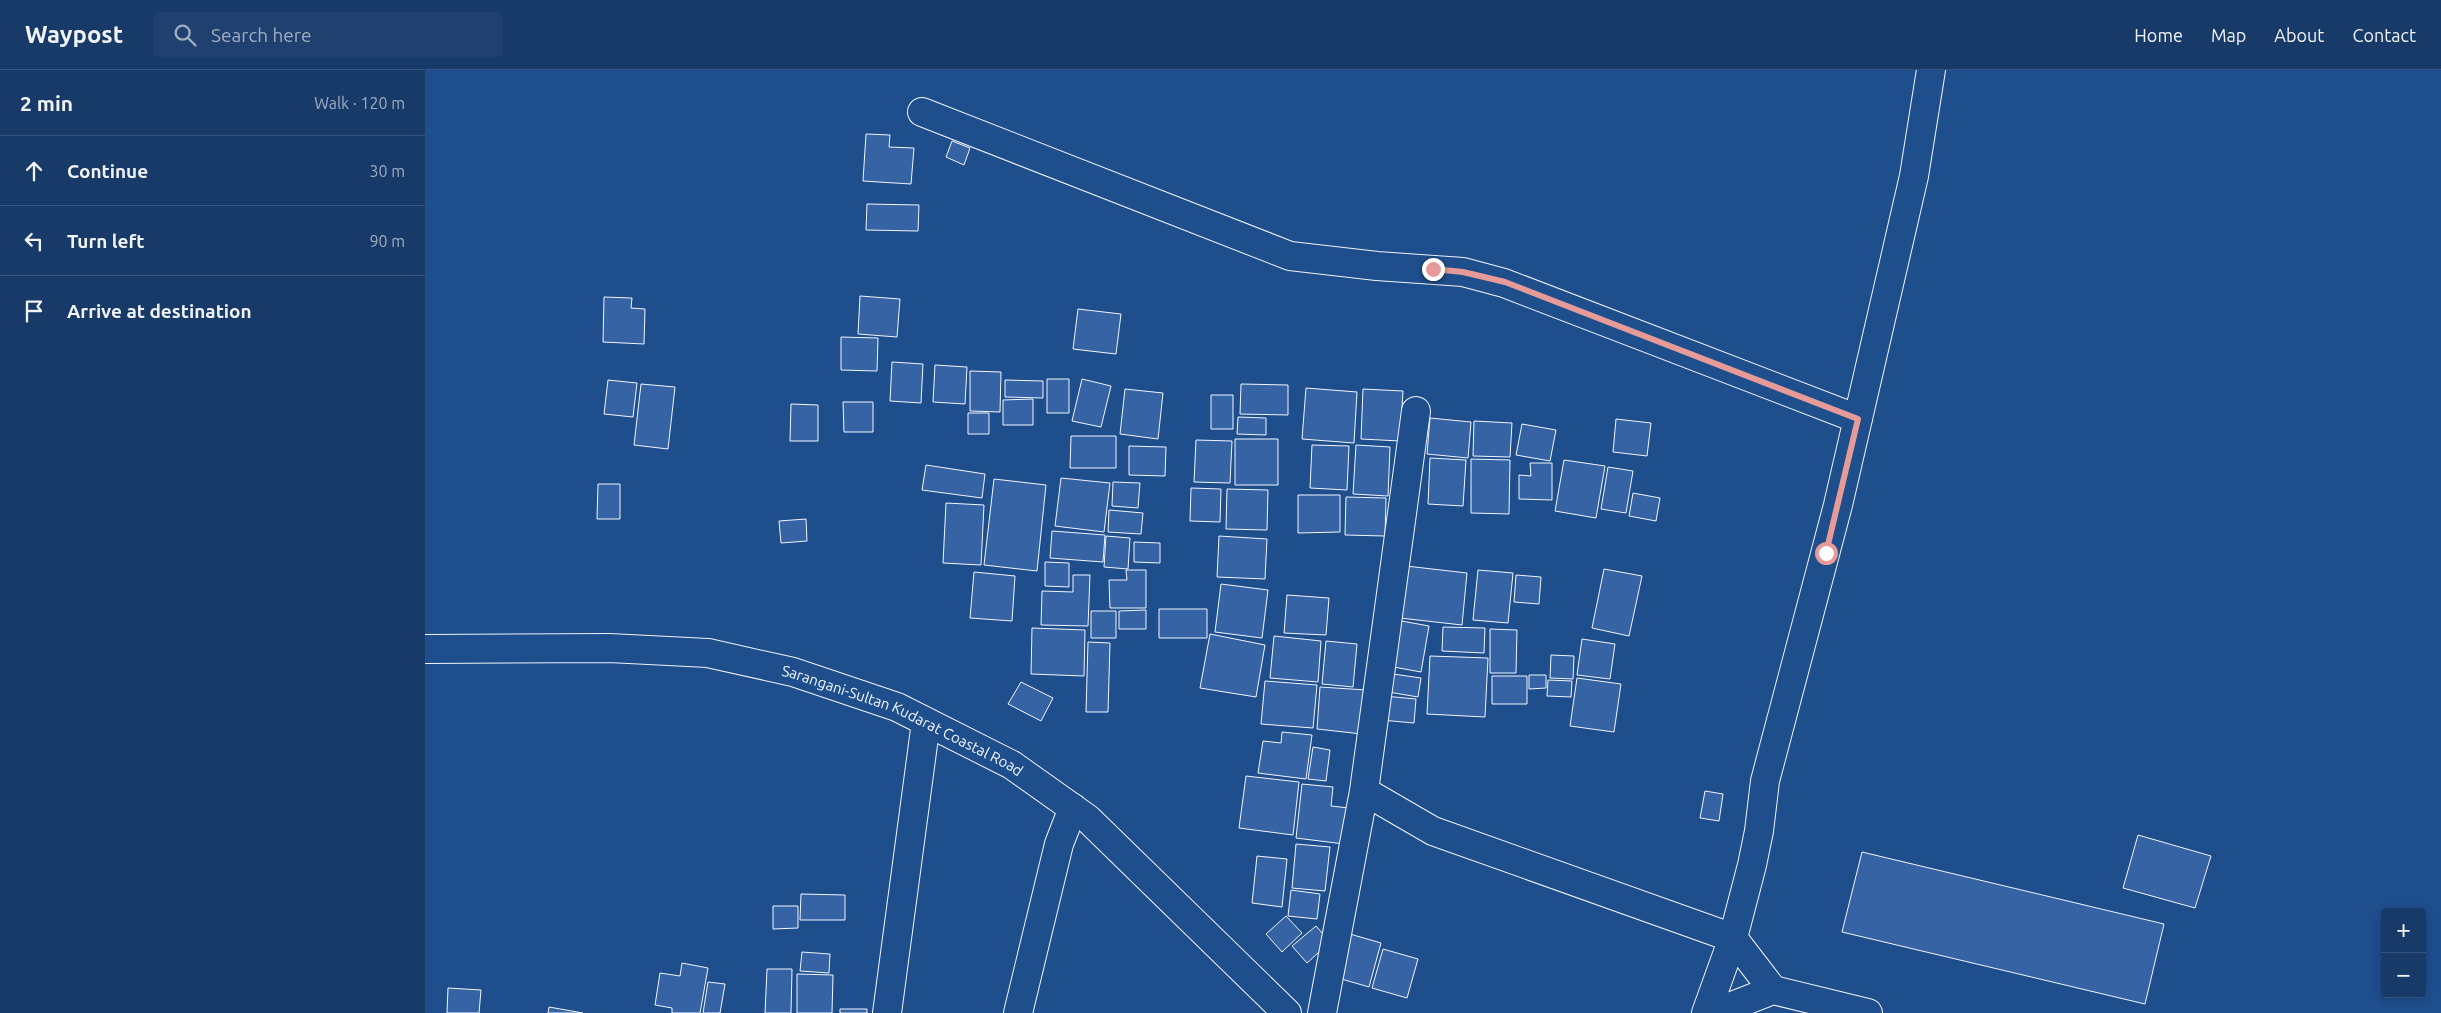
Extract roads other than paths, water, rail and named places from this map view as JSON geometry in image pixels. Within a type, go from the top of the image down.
[{"type":"street","points":[[1706,1013],[1733,938],[1759,831],[1765,781],[1838,505],[1915,176],[1931,70]]},
{"type":"street","points":[[922,112],[1290,256],[1377,266],[1463,272],[1505,282],[1858,419]]},
{"type":"street","points":[[1322,1013],[1364,792],[1416,411]]},
{"type":"street","name":"Sarangani-Sultan Kudarat Coastal Road","points":[[425,649],[609,648],[708,653],[793,672],[897,707],[1012,765],[1088,819],[1287,1013]]},
{"type":"street","points":[[887,1013],[926,722]]},
{"type":"street","points":[[1364,792],[1433,831],[1733,938],[1773,990]]},
{"type":"street","points":[[1018,1013],[1059,844],[1073,808]]},
{"type":"street","points":[[1714,1013],[1773,990],[1868,1013]]}]
